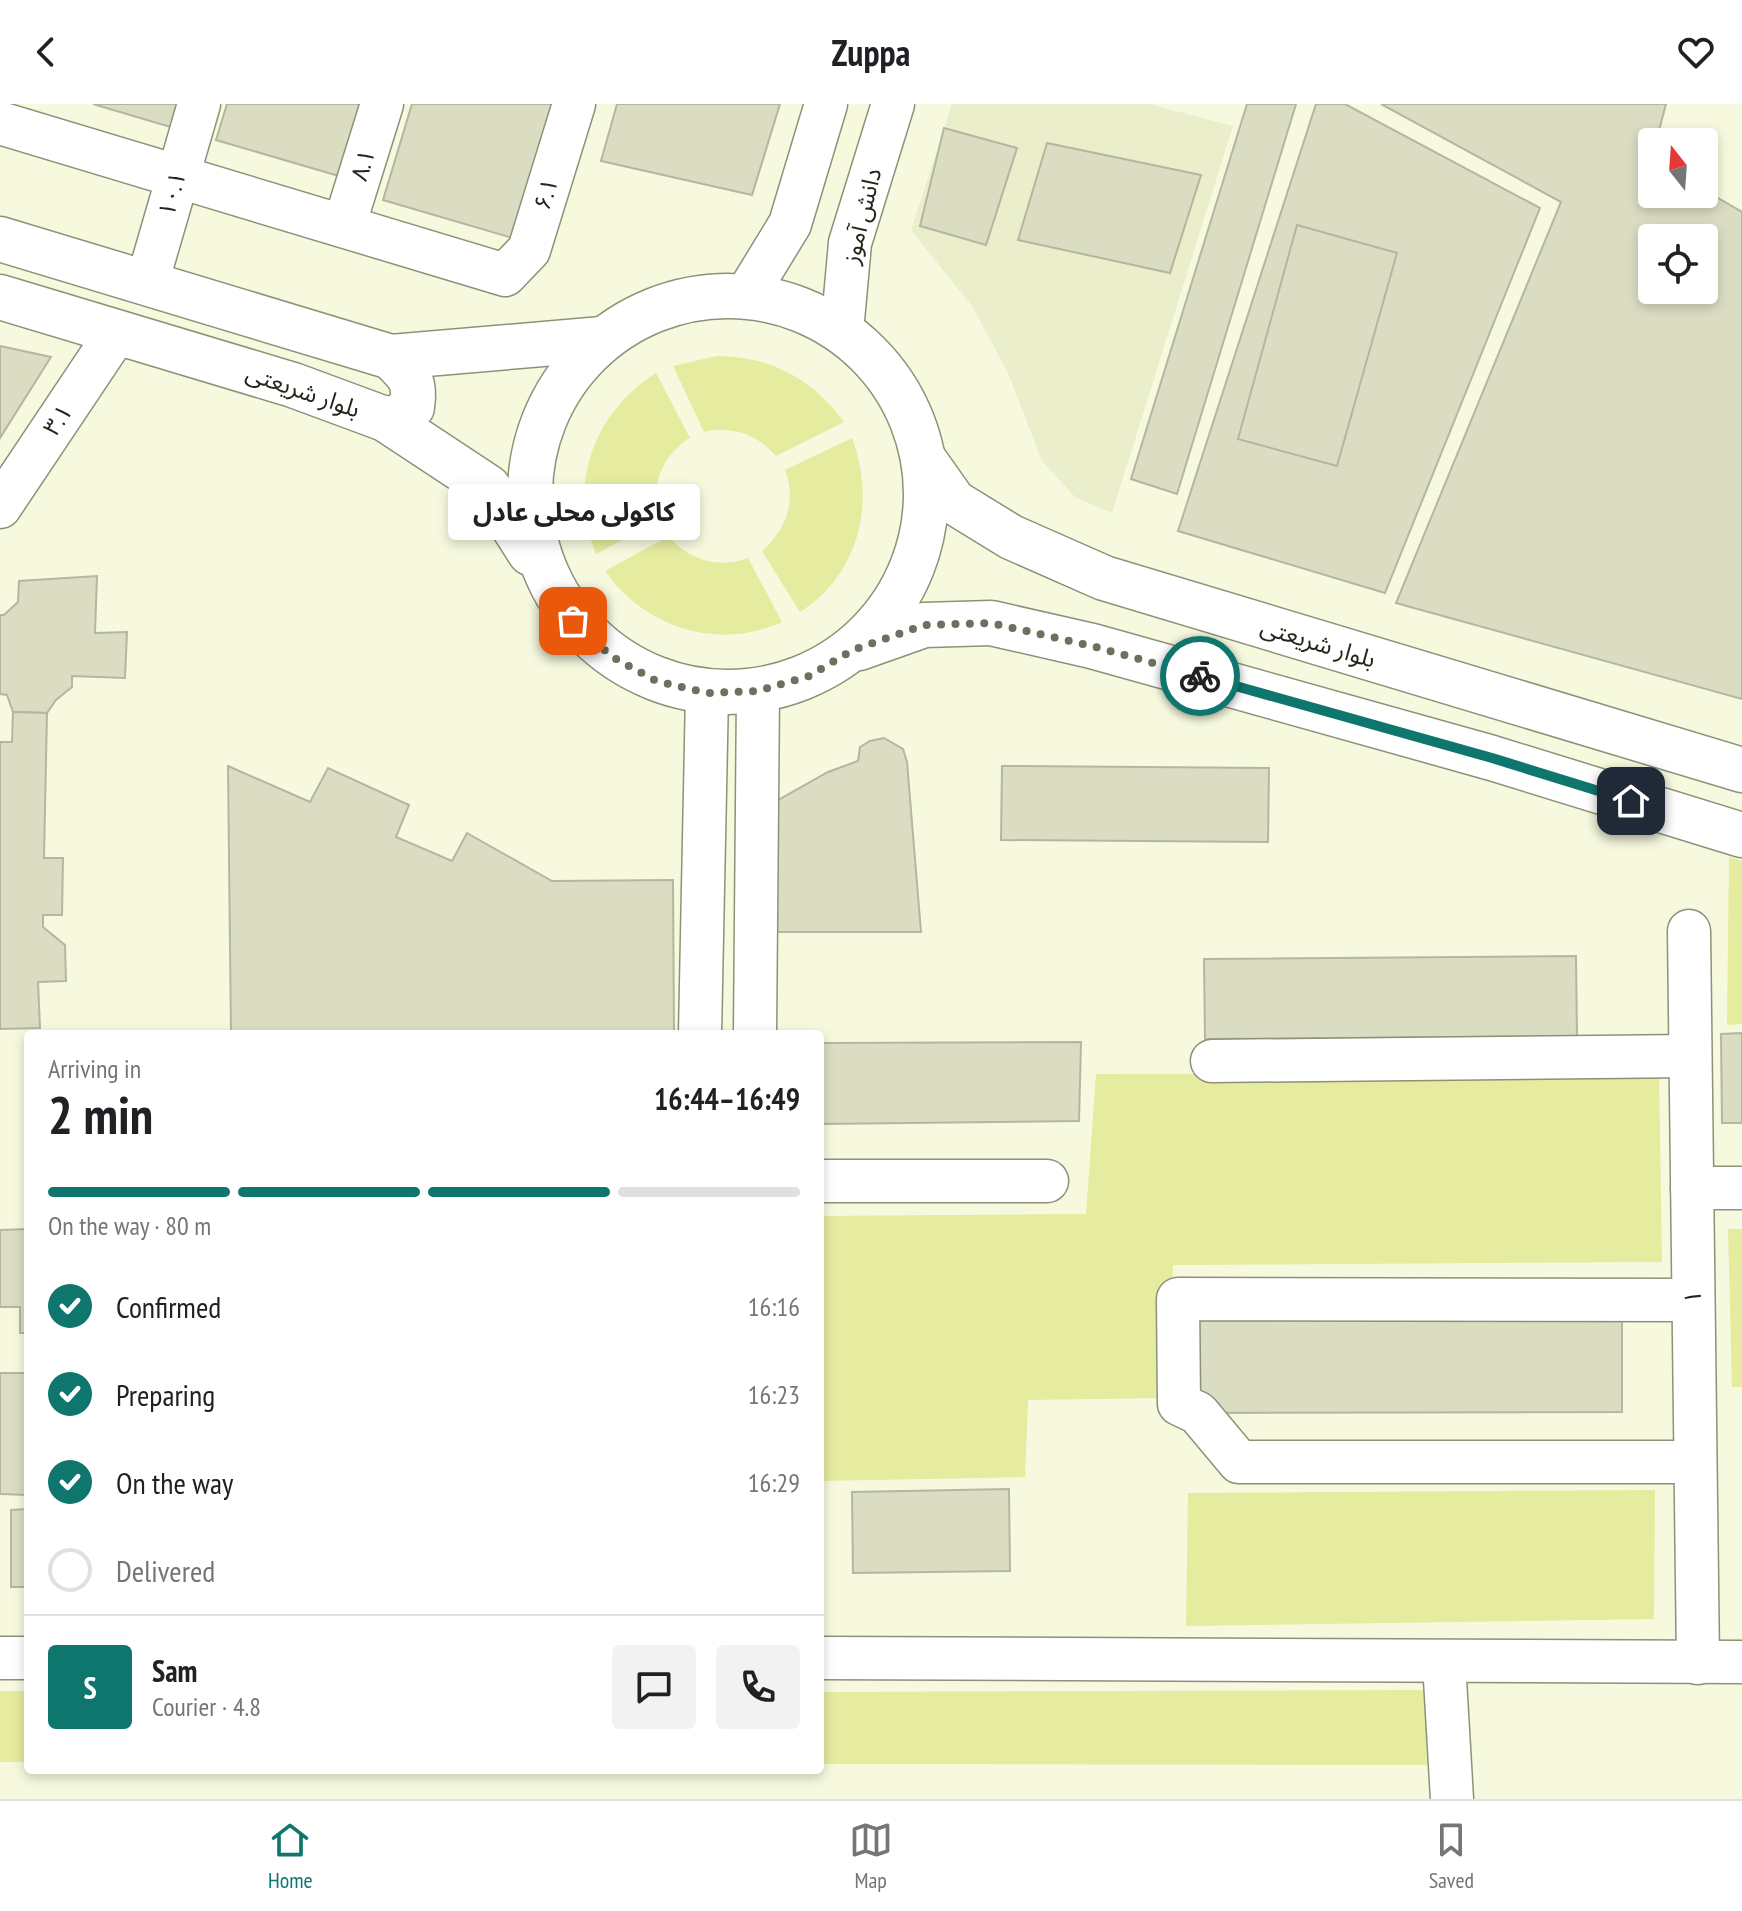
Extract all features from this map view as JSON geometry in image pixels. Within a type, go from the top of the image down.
[{"type":"main road","points":[[0,239],[391,357],[602,339]]},
{"type":"main road","points":[[546,578],[531,527],[529,475],[541,424],[566,378],[602,339],[646,313],[695,298],[746,296],[796,307],[842,331],[881,366],[909,410],[925,461],[927,513],[915,565],[889,611],[853,650]]},
{"type":"main road","name":"بلوار شریعتی","points":[[0,297],[293,385],[385,419],[488,487],[573,621],[611,656],[656,681],[707,693],[758,691],[809,676],[853,650]]},
{"type":"main road","points":[[385,419],[398,417],[412,407],[415,388],[408,374],[391,357]]},
{"type":"main road","name":"بلوار شریعتی","points":[[925,461],[954,502],[1011,537],[1104,578],[1742,770]]},
{"type":"main road","points":[[853,650],[924,625],[991,623],[1092,646],[1461,749],[1742,835]]},
{"type":"street","name":"۱۰.۱","points":[[147,283],[199,104]]},
{"type":"street","name":"۸.۱","points":[[344,226],[382,104]]},
{"type":"street","name":"۶.۱","points":[[344,226],[505,275],[529,250],[574,104]]},
{"type":"street","points":[[746,296],[790,224],[826,104]]},
{"type":"street","name":"دانش آموز","points":[[842,331],[850,243],[893,104]]},
{"type":"street","points":[[0,123],[344,226]]},
{"type":"street","name":"۳.۱","points":[[0,507],[117,332]]},
{"type":"street","points":[[755,1030],[758,691]]},
{"type":"street","points":[[700,1030],[707,693]]},
{"type":"street","name":"۱","points":[[1689,931],[1698,1663]]},
{"type":"street","points":[[1212,1061],[1690,1056]]},
{"type":"street","points":[[824,1181],[1047,1181]]},
{"type":"street","points":[[1692,1188],[1742,1188]]},
{"type":"street","points":[[1693,1300],[1178,1299],[1179,1404],[1198,1413],[1239,1462],[1695,1462]]},
{"type":"street","points":[[0,1658],[24,1658]]},
{"type":"street","points":[[824,1658],[1742,1662]]},
{"type":"street","points":[[1444,1662],[1452,1799]]},
{"type":"shaded area","points":[[952,104],[1149,104],[1233,126],[1112,513],[1075,497],[1042,461],[1008,373],[972,306],[911,230]]},
{"type":"green space","points":[[717,356],[755,360],[789,373],[819,394],[844,422],[776,456],[761,442],[734,431],[704,432],[673,366]]},
{"type":"green space","points":[[656,373],[690,438],[672,454],[660,474],[656,496],[660,520],[596,554],[584,502],[592,452],[616,408],[634,389]]},
{"type":"green space","points":[[852,438],[862,486],[858,534],[837,578],[800,612],[762,551],[777,534],[787,514],[790,493],[785,470]]},
{"type":"green space","points":[[669,536],[685,551],[705,560],[726,563],[748,558],[782,622],[758,630],[708,634],[684,629],[641,607],[621,591],[605,571]]},
{"type":"green space","points":[[1729,857],[1742,861],[1742,1024],[1727,1025]]},
{"type":"green space","points":[[1659,1073],[1662,1262],[1173,1265],[1165,1398],[1028,1400],[1025,1477],[824,1481],[824,1216],[1086,1214],[1096,1074]]},
{"type":"green space","points":[[1728,1229],[1742,1229],[1742,1387],[1732,1387]]},
{"type":"green space","points":[[1655,1490],[1654,1619],[1186,1626],[1188,1493]]},
{"type":"green space","points":[[1424,1690],[1427,1765],[824,1764],[824,1692]]},
{"type":"green space","points":[[0,1691],[24,1691],[24,1762],[0,1762]]},
{"type":"building","points":[[93,104],[182,104],[174,128]]},
{"type":"building","points":[[227,104],[372,104],[349,179],[216,140]]},
{"type":"building","points":[[412,104],[556,104],[516,239],[383,200]]},
{"type":"building","points":[[617,104],[780,104],[752,195],[601,161]]},
{"type":"building","points":[[1247,104],[1296,104],[1177,494],[1131,479]]},
{"type":"building","points":[[1316,104],[1345,104],[1540,208],[1385,593],[1178,531]]},
{"type":"building","points":[[1381,104],[1666,104],[1660,128],[1638,128],[1638,208],[1718,208],[1718,198],[1742,212],[1742,699],[1396,603],[1561,202]]},
{"type":"building","points":[[944,128],[1017,148],[986,245],[920,226]]},
{"type":"building","points":[[1047,143],[1201,175],[1170,273],[1018,240]]},
{"type":"building","points":[[1297,225],[1397,253],[1337,466],[1238,439]]},
{"type":"building","points":[[0,346],[51,357],[0,438]]},
{"type":"building","points":[[97,576],[95,633],[127,632],[125,678],[72,676],[72,687],[56,700],[47,713],[13,712],[7,695],[0,694],[0,615],[18,602],[19,581]]},
{"type":"building","points":[[13,712],[47,713],[44,858],[63,858],[62,915],[43,915],[43,927],[65,945],[66,981],[38,982],[40,1028],[0,1029],[0,742],[12,742]]},
{"type":"building","points":[[884,738],[903,749],[907,762],[921,932],[756,932],[757,812],[828,772],[858,761],[860,747]]},
{"type":"building","points":[[228,766],[310,802],[328,768],[409,805],[396,837],[452,861],[467,833],[552,881],[673,880],[674,1030],[231,1030]]},
{"type":"building","points":[[1002,766],[1269,768],[1268,842],[1001,840]]},
{"type":"building","points":[[1576,956],[1577,1036],[1205,1039],[1204,959]]},
{"type":"building","points":[[1742,1033],[1742,1123],[1722,1123],[1721,1034]]},
{"type":"building","points":[[1081,1042],[1079,1121],[824,1124],[824,1043]]},
{"type":"building","points":[[24,1229],[24,1333],[20,1333],[20,1307],[0,1307],[0,1230]]},
{"type":"building","points":[[1622,1317],[1622,1412],[1198,1413],[1198,1319]]},
{"type":"building","points":[[0,1373],[24,1373],[24,1495],[0,1494]]},
{"type":"building","points":[[1009,1489],[1010,1571],[853,1573],[852,1492]]},
{"type":"building","points":[[24,1509],[24,1587],[11,1587],[11,1510]]},
{"type":"way so far","points":[[573,621],[611,656],[656,681],[707,693],[758,691],[809,676],[853,650],[924,625],[991,623],[1092,646],[1200,676]]},
{"type":"place","name":"کاکولی محلی عادل","points":[[573,621]]},
{"type":"route","points":[[1200,676],[1492,758],[1631,801]]}]
